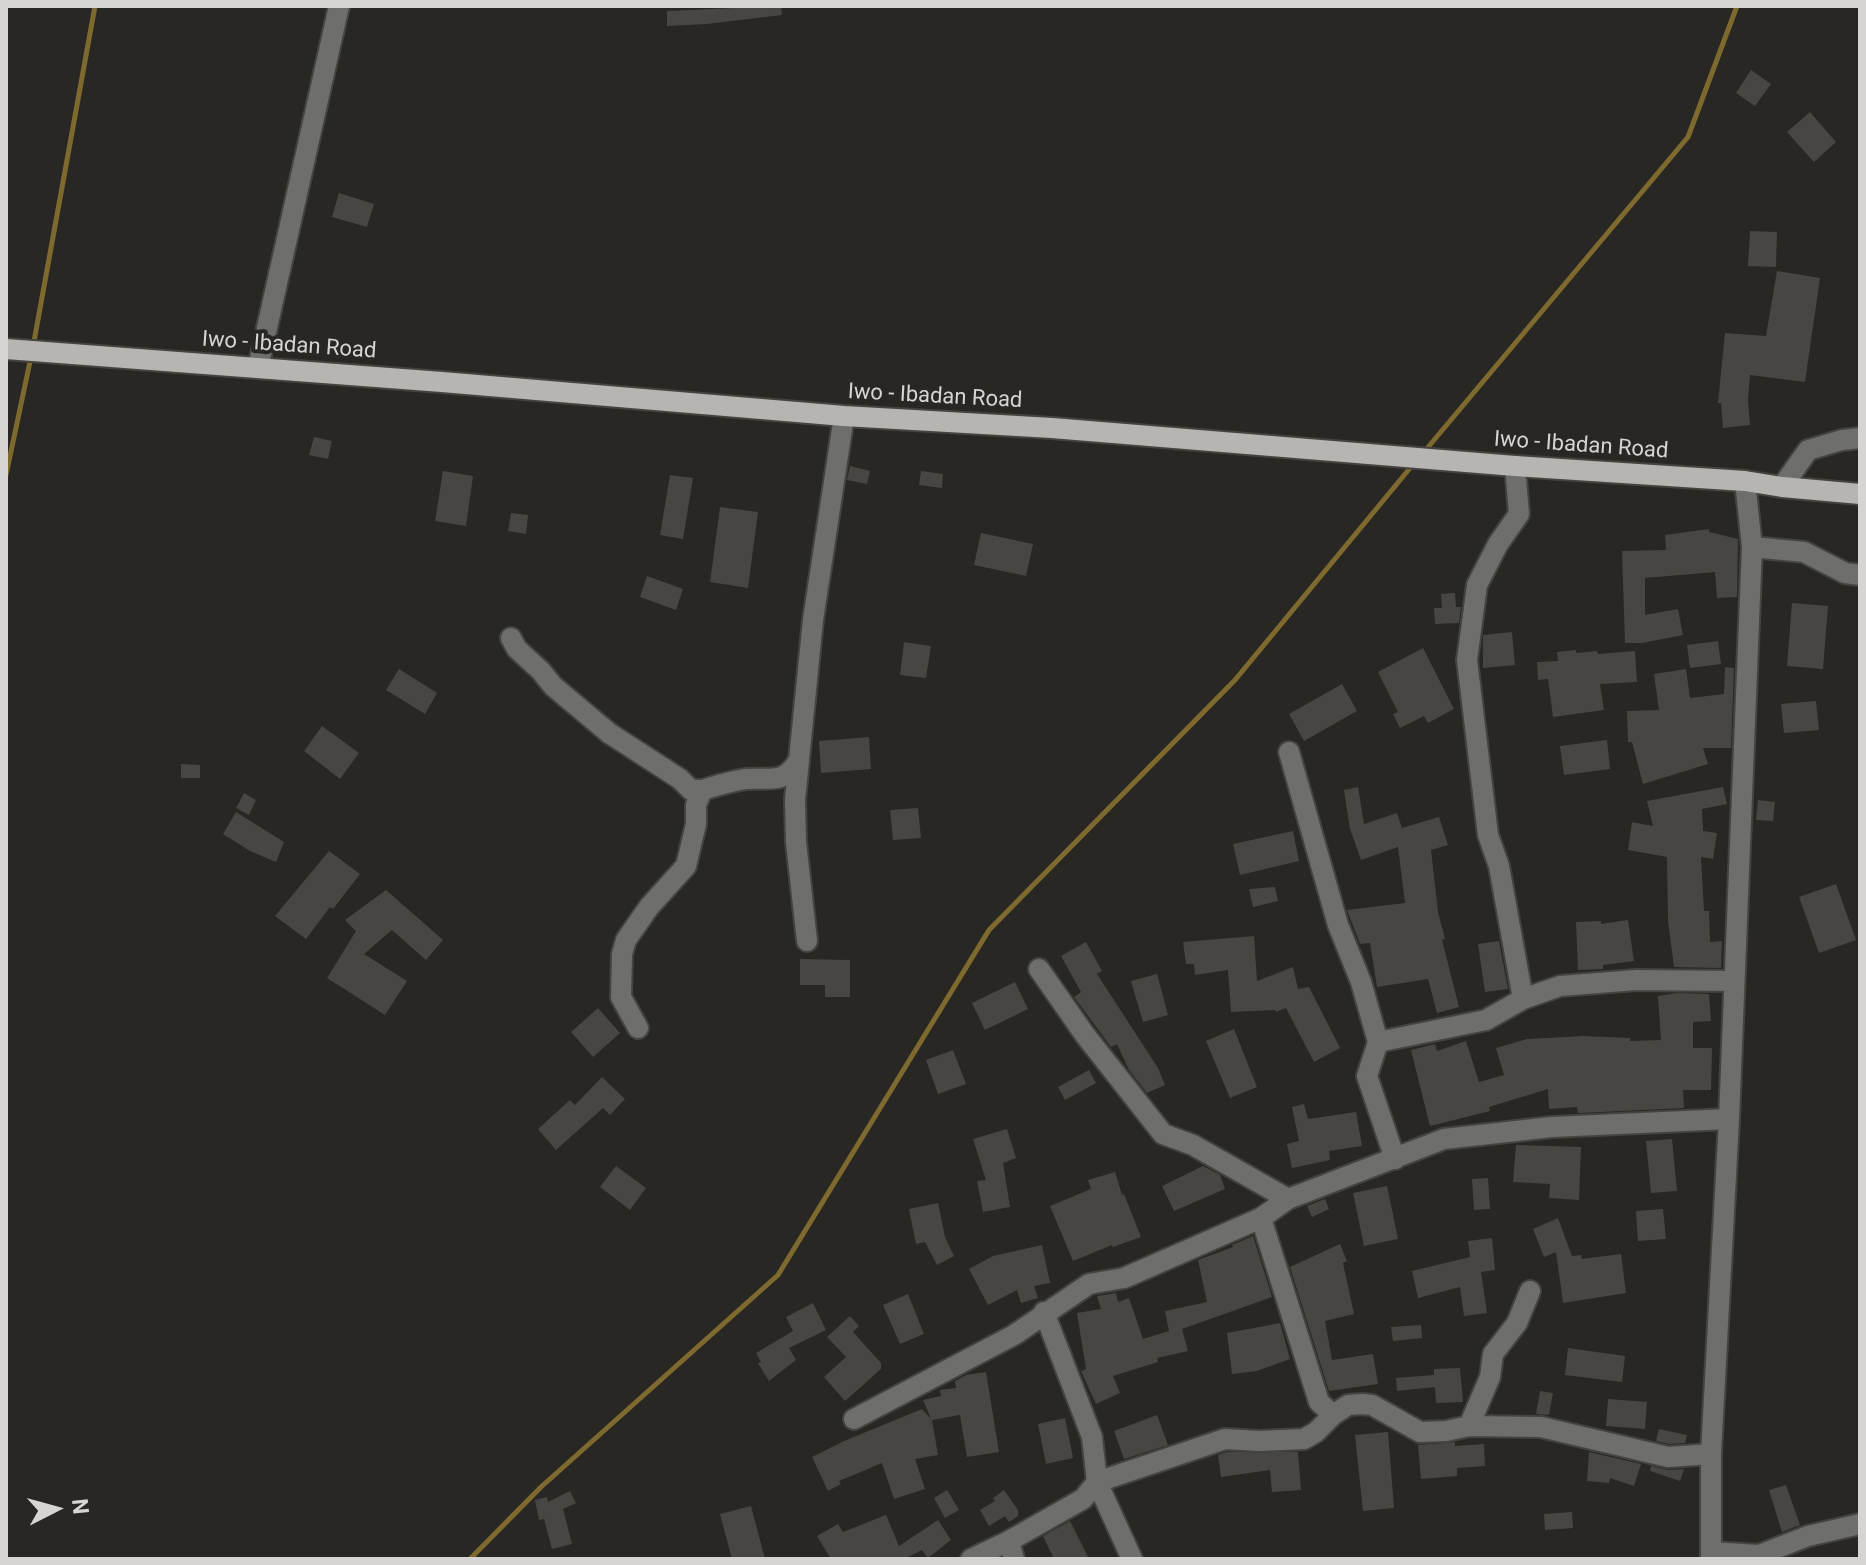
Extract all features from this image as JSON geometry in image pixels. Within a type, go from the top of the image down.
[{"type":"main road","name":"Iwo - Ibadan Road","points":[[6,349],[844,416],[1052,428],[1515,466],[1745,481],[1860,494]]},
{"type":"street","points":[[258,368],[339,6]]},
{"type":"street","points":[[807,941],[796,842],[798,761],[814,612],[844,416]]},
{"type":"street","points":[[1782,487],[1808,450],[1860,438]]},
{"type":"street","points":[[1515,466],[1519,514],[1498,544],[1477,585],[1467,660],[1488,835],[1499,866],[1523,999]]},
{"type":"street","points":[[1745,481],[1752,547],[1729,1119],[1711,1454],[1711,1555],[1759,1555],[1808,1536],[1860,1524]]},
{"type":"street","points":[[1752,547],[1804,552],[1845,573],[1860,575]]},
{"type":"street","points":[[511,638],[517,649],[553,686],[609,733],[680,779],[691,790],[747,779],[780,778],[791,772],[798,761]]},
{"type":"street","points":[[1289,752],[1338,925],[1361,982],[1378,1042],[1367,1076],[1395,1159]]},
{"type":"street","points":[[638,1028],[621,997],[622,954],[626,940],[649,907],[686,866],[696,824],[696,805],[702,790]]},
{"type":"street","points":[[1039,969],[1085,1035],[1163,1134],[1193,1145],[1288,1199]]},
{"type":"street","points":[[1378,1042],[1486,1020],[1523,999],[1560,986],[1636,980],[1733,981]]},
{"type":"street","points":[[854,1419],[1014,1335],[1089,1284],[1124,1278],[1261,1218],[1288,1199],[1444,1139],[1552,1127],[1729,1119]]},
{"type":"street","points":[[1261,1218],[1319,1402],[1333,1415]]},
{"type":"street","points":[[1469,1426],[1490,1377],[1493,1354],[1517,1323],[1530,1291]]},
{"type":"street","points":[[1044,1312],[1092,1437],[1097,1482],[1132,1559]]},
{"type":"street","points":[[971,1559],[1012,1550],[1083,1499],[1097,1482],[1225,1439],[1304,1439],[1348,1405],[1372,1405],[1420,1432],[1469,1426],[1541,1427],[1668,1457],[1711,1454]]},
{"type":"building","points":[[781,6],[782,15],[667,26],[667,11]]},
{"type":"building","points":[[1751,70],[1771,84],[1755,106],[1736,93]]},
{"type":"building","points":[[1810,112],[1836,142],[1814,162],[1787,132]]},
{"type":"building","points":[[339,193],[374,204],[367,227],[332,217]]},
{"type":"building","points":[[1750,231],[1777,232],[1776,267],[1748,266]]},
{"type":"building","points":[[1777,271],[1820,278],[1805,382],[1750,375],[1750,425],[1723,428],[1721,403],[1718,403],[1725,333],[1766,336]]},
{"type":"building","points":[[314,437],[332,441],[328,459],[309,455]]},
{"type":"building","points":[[850,466],[870,471],[867,484],[847,480]]},
{"type":"building","points":[[443,471],[473,476],[466,526],[435,521]]},
{"type":"building","points":[[921,471],[943,474],[942,488],[919,485]]},
{"type":"building","points":[[670,475],[693,478],[683,539],[660,535]]},
{"type":"building","points":[[720,507],[758,512],[748,588],[710,582]]},
{"type":"building","points":[[511,513],[528,515],[526,534],[508,531]]},
{"type":"building","points":[[1709,529],[1709,532],[1738,539],[1737,597],[1717,598],[1715,572],[1645,578],[1645,615],[1678,609],[1683,635],[1625,643],[1622,551],[1666,550],[1665,535]]},
{"type":"building","points":[[981,533],[1033,544],[1026,576],[974,565]]},
{"type":"building","points":[[647,576],[683,589],[676,610],[640,597]]},
{"type":"building","points":[[1455,593],[1456,607],[1461,607],[1459,623],[1435,624],[1434,608],[1442,608],[1441,594]]},
{"type":"building","points":[[1792,603],[1828,606],[1823,669],[1787,666]]},
{"type":"building","points":[[1512,632],[1515,665],[1483,668],[1483,635]]},
{"type":"building","points":[[1718,641],[1721,664],[1690,668],[1687,645]]},
{"type":"building","points":[[904,642],[931,646],[926,678],[900,675]]},
{"type":"building","points":[[1423,648],[1454,709],[1428,723],[1424,716],[1400,728],[1393,714],[1398,712],[1378,672]]},
{"type":"building","points":[[1576,650],[1576,653],[1597,651],[1598,654],[1635,651],[1637,682],[1600,684],[1604,710],[1553,717],[1548,679],[1538,680],[1537,662],[1558,661],[1557,652]]},
{"type":"building","points":[[1725,667],[1734,668],[1731,748],[1703,748],[1708,764],[1643,784],[1632,742],[1628,742],[1627,711],[1659,710],[1654,674],[1686,669],[1690,698],[1724,694]]},
{"type":"building","points":[[399,669],[437,693],[425,714],[386,690]]},
{"type":"building","points":[[1342,684],[1357,711],[1304,741],[1289,714]]},
{"type":"building","points":[[1816,701],[1819,730],[1784,733],[1781,704]]},
{"type":"building","points":[[322,726],[359,753],[340,779],[304,751]]},
{"type":"building","points":[[869,737],[871,769],[821,773],[819,741]]},
{"type":"building","points":[[1607,740],[1610,769],[1564,775],[1560,746]]},
{"type":"building","points":[[181,764],[200,765],[200,778],[181,778]]},
{"type":"building","points":[[1358,787],[1364,824],[1397,813],[1402,828],[1439,817],[1448,845],[1431,850],[1438,912],[1445,939],[1442,940],[1459,1007],[1437,1013],[1428,979],[1377,987],[1370,943],[1360,944],[1347,910],[1405,903],[1398,847],[1361,860],[1350,829],[1344,790]]},
{"type":"building","points":[[1723,787],[1727,804],[1702,809],[1703,831],[1717,833],[1713,859],[1701,857],[1704,911],[1709,911],[1710,942],[1722,941],[1721,968],[1674,967],[1668,921],[1667,857],[1628,850],[1632,822],[1653,826],[1647,801]]},
{"type":"building","points":[[244,793],[256,800],[249,815],[236,808]]},
{"type":"building","points":[[1758,800],[1775,802],[1773,821],[1756,820]]},
{"type":"building","points":[[918,808],[921,838],[893,840],[890,810]]},
{"type":"building","points":[[236,812],[284,842],[276,862],[250,851],[223,834]]},
{"type":"building","points":[[1293,831],[1299,861],[1240,875],[1233,844]]},
{"type":"building","points":[[329,851],[360,874],[306,939],[275,916]]},
{"type":"building","points":[[1836,884],[1856,940],[1819,953],[1799,897]]},
{"type":"building","points":[[1275,887],[1278,901],[1253,907],[1249,889]]},
{"type":"building","points":[[386,890],[443,940],[426,960],[392,930],[364,954],[407,981],[385,1015],[327,978],[356,931],[345,920]]},
{"type":"building","points":[[1628,920],[1634,961],[1603,965],[1603,969],[1578,970],[1576,922],[1601,921],[1601,924]]},
{"type":"building","points":[[1254,936],[1257,981],[1293,967],[1298,989],[1309,987],[1340,1048],[1314,1062],[1286,1008],[1276,1012],[1231,1012],[1228,970],[1195,975],[1194,964],[1186,964],[1183,942]]},
{"type":"building","points":[[1499,941],[1508,989],[1485,992],[1478,944]]},
{"type":"building","points":[[1086,942],[1102,971],[1097,974],[1158,1068],[1165,1085],[1147,1093],[1129,1070],[1117,1044],[1111,1047],[1074,997],[1081,992],[1061,956]]},
{"type":"building","points":[[800,959],[850,960],[850,997],[825,997],[825,985],[800,985]]},
{"type":"building","points":[[1157,974],[1168,1015],[1143,1022],[1131,981]]},
{"type":"building","points":[[1015,982],[1028,1009],[985,1030],[972,1003]]},
{"type":"building","points":[[1709,994],[1711,1021],[1693,1022],[1693,1048],[1712,1048],[1711,1090],[1683,1090],[1684,1108],[1580,1113],[1577,1107],[1549,1109],[1548,1089],[1489,1107],[1490,1111],[1430,1126],[1411,1050],[1435,1044],[1437,1051],[1466,1041],[1479,1082],[1504,1075],[1496,1048],[1527,1039],[1583,1036],[1630,1038],[1630,1041],[1661,1040],[1658,996]]},
{"type":"building","points":[[598,1008],[620,1033],[593,1057],[571,1032]]},
{"type":"building","points":[[1234,1029],[1257,1087],[1230,1098],[1206,1041]]},
{"type":"building","points":[[953,1050],[966,1084],[938,1094],[926,1060]]},
{"type":"building","points":[[1089,1070],[1096,1083],[1065,1100],[1058,1087]]},
{"type":"building","points":[[602,1077],[625,1099],[610,1115],[603,1108],[556,1150],[538,1129],[570,1100],[575,1105]]},
{"type":"building","points":[[1304,1104],[1308,1119],[1356,1112],[1362,1146],[1329,1151],[1330,1160],[1292,1168],[1287,1144],[1299,1141],[1292,1107]]},
{"type":"building","points":[[1007,1129],[1016,1158],[1003,1163],[1010,1207],[983,1212],[977,1181],[986,1180],[973,1139]]},
{"type":"building","points":[[1672,1139],[1677,1191],[1651,1193],[1646,1141]]},
{"type":"building","points":[[1516,1145],[1581,1147],[1579,1200],[1549,1198],[1550,1184],[1513,1182]]},
{"type":"building","points":[[616,1166],[646,1188],[630,1210],[600,1187]]},
{"type":"building","points":[[1203,1166],[1220,1175],[1225,1189],[1174,1211],[1162,1186]]},
{"type":"building","points":[[1115,1172],[1141,1237],[1073,1261],[1050,1206],[1091,1189],[1088,1180]]},
{"type":"building","points":[[1488,1178],[1490,1209],[1474,1210],[1472,1179]]},
{"type":"building","points":[[1387,1186],[1398,1239],[1364,1246],[1353,1193]]},
{"type":"building","points":[[1325,1199],[1329,1209],[1312,1217],[1307,1206]]},
{"type":"building","points":[[938,1203],[945,1237],[954,1256],[937,1265],[925,1242],[916,1244],[909,1209]]},
{"type":"building","points":[[1663,1209],[1666,1239],[1638,1241],[1636,1211]]},
{"type":"building","points":[[1558,1218],[1572,1256],[1581,1255],[1582,1259],[1621,1254],[1626,1293],[1563,1303],[1556,1252],[1544,1257],[1533,1229]]},
{"type":"building","points":[[1253,1236],[1272,1297],[1182,1329],[1188,1351],[1157,1358],[1158,1362],[1113,1376],[1120,1393],[1096,1404],[1081,1371],[1086,1369],[1077,1313],[1101,1309],[1097,1296],[1116,1293],[1118,1302],[1129,1298],[1143,1339],[1169,1331],[1165,1311],[1207,1302],[1198,1260]]},
{"type":"building","points":[[1492,1238],[1495,1270],[1481,1272],[1487,1313],[1464,1316],[1460,1287],[1418,1298],[1412,1271],[1470,1257],[1468,1241]]},
{"type":"building","points":[[1340,1244],[1347,1261],[1343,1263],[1354,1314],[1325,1321],[1332,1360],[1373,1354],[1378,1384],[1329,1391],[1290,1267]]},
{"type":"building","points":[[1042,1245],[1050,1283],[1034,1286],[1038,1298],[1021,1303],[1017,1290],[988,1305],[969,1269],[993,1256]]},
{"type":"building","points":[[908,1294],[924,1334],[900,1344],[883,1305]]},
{"type":"building","points":[[813,1303],[826,1330],[789,1348],[796,1360],[769,1381],[756,1353],[793,1331],[786,1317]]},
{"type":"building","points":[[850,1316],[859,1326],[853,1332],[881,1363],[881,1369],[845,1401],[824,1377],[846,1357],[827,1337]]},
{"type":"building","points":[[1280,1323],[1290,1359],[1257,1371],[1232,1374],[1227,1333]]},
{"type":"building","points":[[1421,1325],[1422,1338],[1393,1341],[1391,1327]]},
{"type":"building","points":[[1568,1348],[1625,1356],[1622,1382],[1565,1375]]},
{"type":"building","points":[[1460,1368],[1463,1402],[1436,1403],[1435,1387],[1397,1391],[1396,1378],[1434,1375],[1434,1369]]},
{"type":"building","points":[[986,1372],[999,1452],[967,1457],[960,1415],[932,1420],[938,1455],[915,1459],[925,1489],[894,1499],[882,1463],[839,1481],[841,1484],[828,1491],[812,1457],[922,1409],[931,1419],[923,1400],[941,1396],[940,1390],[956,1388],[955,1381],[966,1375]]},
{"type":"building","points":[[1540,1391],[1553,1393],[1549,1415],[1536,1414]]},
{"type":"building","points":[[1608,1399],[1647,1402],[1645,1429],[1606,1426]]},
{"type":"building","points":[[1157,1415],[1168,1445],[1124,1459],[1114,1431]]},
{"type":"building","points":[[1065,1418],[1073,1458],[1046,1464],[1038,1424]]},
{"type":"building","points":[[1659,1429],[1687,1435],[1685,1443],[1656,1441]]},
{"type":"building","points":[[1388,1432],[1394,1508],[1363,1511],[1355,1435]]},
{"type":"building","points":[[1455,1442],[1455,1446],[1484,1444],[1485,1466],[1457,1468],[1457,1476],[1421,1479],[1418,1445]]},
{"type":"building","points":[[1227,1452],[1298,1452],[1301,1490],[1272,1492],[1270,1470],[1221,1477],[1218,1455]]},
{"type":"building","points":[[1589,1452],[1641,1464],[1634,1486],[1610,1478],[1609,1483],[1587,1481]]},
{"type":"building","points":[[1651,1466],[1668,1470],[1684,1469],[1680,1481],[1650,1471]]},
{"type":"building","points":[[1786,1485],[1800,1525],[1782,1532],[1769,1490]]},
{"type":"building","points":[[947,1490],[959,1510],[945,1518],[934,1498]]},
{"type":"building","points":[[1004,1490],[1018,1510],[1018,1516],[1009,1522],[1005,1516],[989,1526],[980,1510],[995,1501],[993,1498]]},
{"type":"building","points":[[570,1491],[576,1503],[563,1509],[572,1544],[552,1549],[544,1519],[539,1520],[535,1500],[547,1497],[548,1502]]},
{"type":"building","points":[[751,1506],[765,1559],[732,1559],[720,1514]]},
{"type":"building","points":[[1572,1512],[1573,1528],[1545,1530],[1544,1514]]},
{"type":"building","points":[[886,1515],[899,1546],[938,1520],[951,1540],[928,1558],[922,1550],[904,1559],[831,1559],[817,1536],[838,1524],[843,1532]]},
{"type":"building","points":[[1070,1521],[1089,1559],[1054,1559],[1043,1536]]},
{"type":"waterway","points":[[33,347],[95,6]]},
{"type":"waterway","points":[[1424,452],[1688,137],[1737,6]]},
{"type":"waterway","points":[[6,475],[31,357]]},
{"type":"waterway","points":[[470,1559],[541,1487],[778,1275],[989,930],[1235,680],[1415,462]]}]
